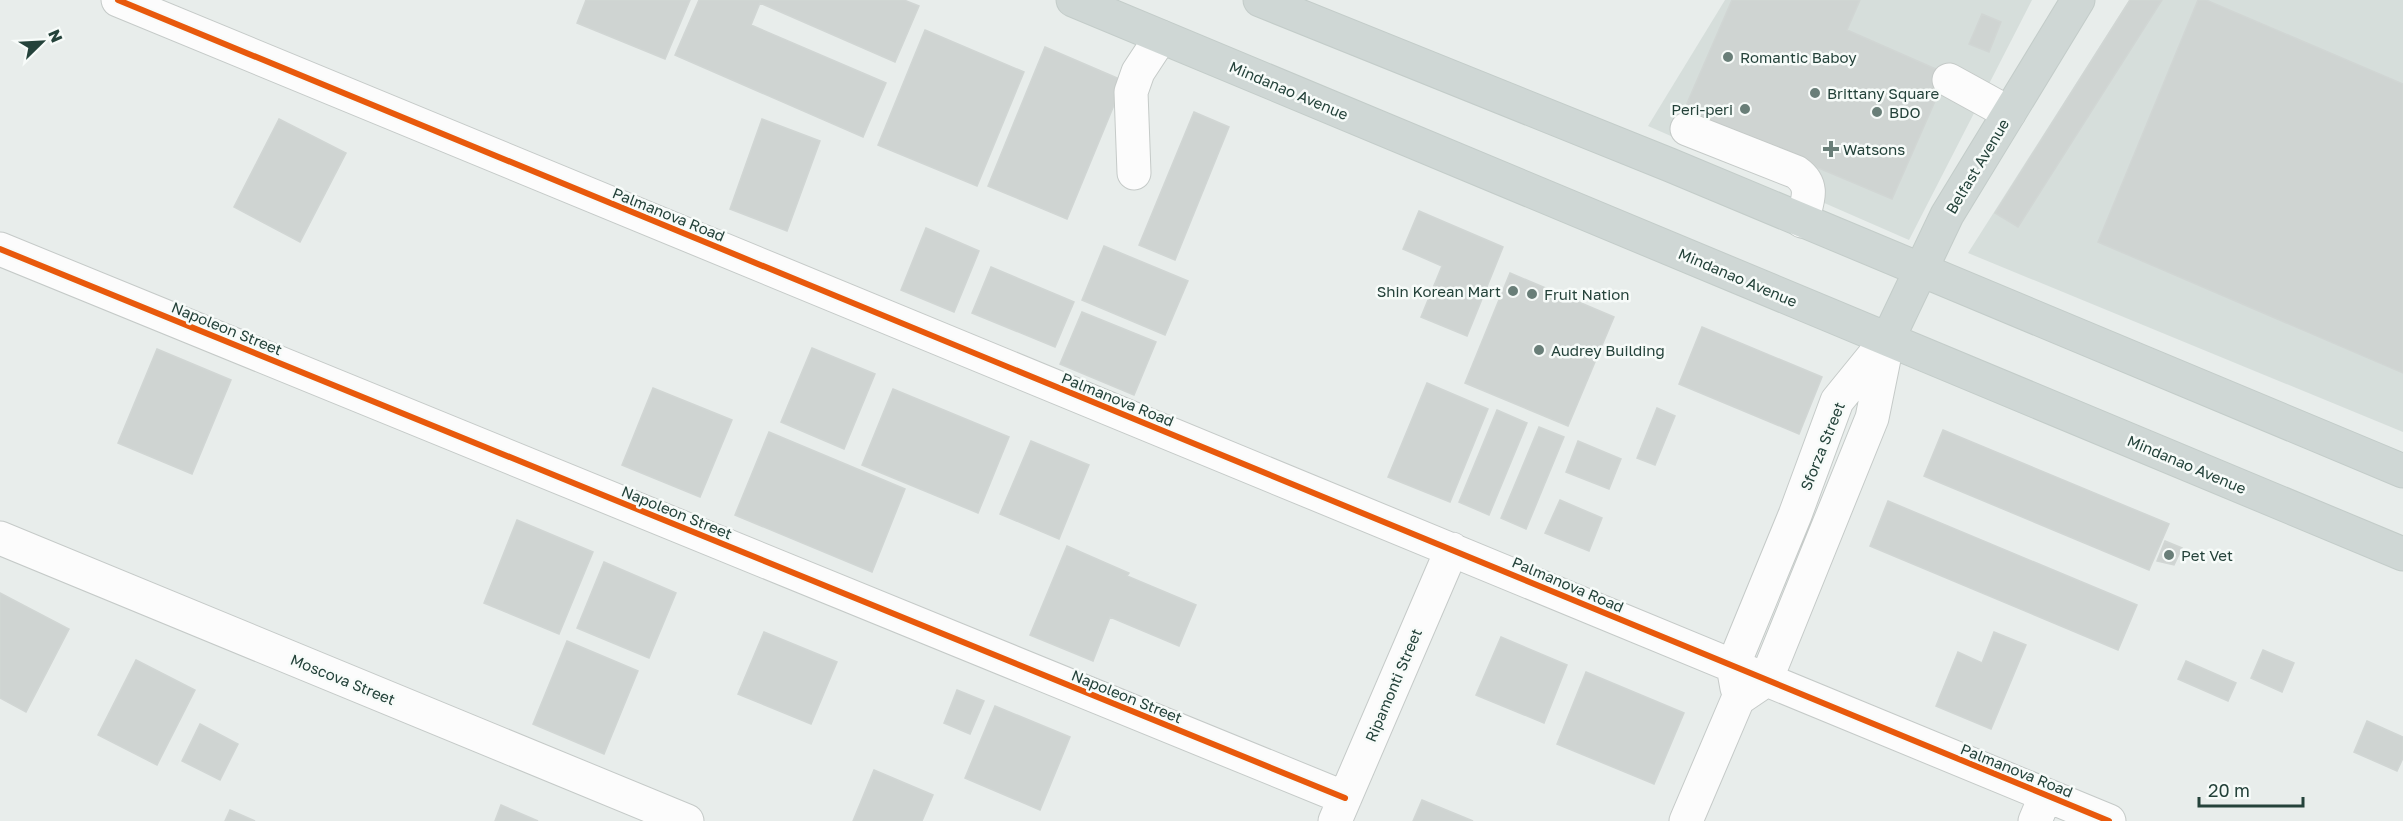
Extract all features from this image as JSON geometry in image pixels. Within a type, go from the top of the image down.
[{"type":"main road","name":"Mindanao Avenue","points":[[1073,0],[2403,554]]},
{"type":"main road","points":[[1260,0],[1670,165],[2403,471]]},
{"type":"main road","name":"Belfast Avenue","points":[[1888,339],[1947,215],[2078,0]]},
{"type":"street","name":"Palmanova Road","points":[[118,0],[1733,666],[2041,808],[2109,821]]},
{"type":"street","points":[[1134,172],[1131,92],[1138,72],[1161,37]]},
{"type":"street","points":[[1949,80],[2009,113]]},
{"type":"street","points":[[1670,165],[1689,124],[1806,178],[1810,192],[1802,221]]},
{"type":"street","name":"Napoleon Street","points":[[0,249],[1340,810]]},
{"type":"street","points":[[1738,699],[1766,680],[1872,418],[1888,339]]},
{"type":"street","name":"Sforza Street","points":[[1733,666],[1795,515],[1837,400],[1888,339]]},
{"type":"street","name":"Moscova Street","points":[[0,538],[687,821]]},
{"type":"street","name":"Ripamonti Street","points":[[1340,810],[1452,549]]},
{"type":"street","points":[[1686,821],[1738,699],[1733,666]]},
{"type":"shaded area","points":[[1725,0],[2032,0],[1909,240],[1648,126]]},
{"type":"shaded area","points":[[2129,0],[2403,0],[2403,432],[1968,253]]},
{"type":"building","points":[[586,0],[690,0],[665,59],[577,23]]},
{"type":"building","points":[[699,0],[904,0],[919,6],[895,62],[760,3],[751,25],[886,83],[863,137],[675,55]]},
{"type":"building","name":"Brittany Square","points":[[1732,0],[1860,0],[1847,30],[1947,74],[1892,199],[1712,123],[1685,108]]},
{"type":"building","points":[[2130,0],[2162,0],[2018,227],[1995,213]]},
{"type":"building","points":[[2198,0],[2206,0],[2403,84],[2403,373],[2098,242]]},
{"type":"building","points":[[1982,14],[2001,22],[1989,52],[1969,44]]},
{"type":"building","points":[[925,30],[1024,72],[977,186],[878,145]]},
{"type":"building","points":[[1045,47],[1124,81],[1067,219],[988,186]]},
{"type":"building","points":[[1194,112],[1229,127],[1175,260],[1139,245]]},
{"type":"building","points":[[279,119],[346,153],[300,242],[234,207]]},
{"type":"building","points":[[762,119],[820,141],[787,231],[730,209]]},
{"type":"building","points":[[1419,211],[1503,247],[1467,336],[1421,317],[1442,266],[1403,249]]},
{"type":"building","points":[[926,228],[979,251],[954,312],[901,290]]},
{"type":"building","points":[[1104,246],[1188,281],[1165,335],[1082,300]]},
{"type":"building","points":[[991,267],[1074,302],[1055,347],[972,313]]},
{"type":"building","name":"Audrey Building","points":[[1510,273],[1614,317],[1568,426],[1465,383]]},
{"type":"building","points":[[1082,312],[1156,342],[1134,395],[1060,364]]},
{"type":"building","points":[[1702,327],[1822,377],[1799,434],[1679,384]]},
{"type":"building","points":[[812,348],[875,374],[844,449],[781,422]]},
{"type":"building","points":[[157,349],[231,380],[192,474],[118,443]]},
{"type":"building","points":[[1427,383],[1488,409],[1450,502],[1388,477]]},
{"type":"building","points":[[653,388],[732,420],[700,497],[622,465]]},
{"type":"building","points":[[893,389],[1009,437],[978,513],[862,465]]},
{"type":"building","points":[[1657,408],[1675,416],[1655,465],[1637,458]]},
{"type":"building","points":[[1497,410],[1527,423],[1489,515],[1459,502]]},
{"type":"building","points":[[1539,427],[1564,437],[1526,529],[1501,518]]},
{"type":"building","points":[[1943,430],[2169,524],[2149,570],[1924,476]]},
{"type":"building","points":[[769,432],[905,489],[872,572],[735,515]]},
{"type":"building","points":[[1031,441],[1089,465],[1059,539],[1000,514]]},
{"type":"building","points":[[1578,441],[1621,459],[1609,489],[1566,472]]},
{"type":"building","points":[[1560,500],[1602,518],[1589,551],[1545,533]]},
{"type":"building","points":[[1888,501],[2137,605],[2118,650],[1870,546]]},
{"type":"building","points":[[1807,517],[1819,522],[1809,549],[1796,544]]},
{"type":"building","points":[[517,520],[593,552],[559,634],[484,603]]},
{"type":"building","name":"Pet Vet","points":[[2165,541],[2182,548],[2174,565],[2157,561]]},
{"type":"building","points":[[1067,546],[1129,573],[1127,576],[1196,605],[1179,646],[1110,617],[1093,661],[1030,635]]},
{"type":"building","points":[[604,562],[676,593],[649,658],[577,628]]},
{"type":"building","points":[[0,593],[69,629],[26,712],[0,698]]},
{"type":"building","points":[[764,632],[837,662],[811,724],[738,694]]},
{"type":"building","points":[[1994,632],[2026,645],[1991,729],[1936,706],[1958,652],[1982,663]]},
{"type":"building","points":[[1501,637],[1567,665],[1544,723],[1476,695]]},
{"type":"building","points":[[567,641],[638,671],[604,754],[533,724]]},
{"type":"building","points":[[2263,650],[2294,663],[2282,692],[2251,678]]},
{"type":"building","points":[[136,660],[195,690],[157,765],[98,735]]},
{"type":"building","points":[[2186,661],[2236,683],[2228,701],[2178,679]]},
{"type":"building","points":[[1586,672],[1684,713],[1654,784],[1557,744]]},
{"type":"building","points":[[957,690],[984,701],[970,734],[944,723]]},
{"type":"building","points":[[995,706],[1070,737],[1040,810],[965,778]]},
{"type":"building","points":[[2367,721],[2403,737],[2403,758],[2397,771],[2354,752]]},
{"type":"building","points":[[200,724],[238,744],[220,780],[182,761]]},
{"type":"building","points":[[874,770],[933,795],[922,821],[853,821]]},
{"type":"building","points":[[1422,800],[1473,821],[1413,821]]},
{"type":"building","points":[[501,805],[538,821],[495,821]]},
{"type":"building","points":[[230,810],[255,821],[225,821]]},
{"type":"cycle path","points":[[118,0],[2109,821]]},
{"type":"cycle path","points":[[0,249],[1345,798]]},
{"type":"place","name":"Romantic Baboy","points":[[1728,57]]},
{"type":"place","name":"Brittany Square","points":[[1815,93]]},
{"type":"place","name":"Peri-peri","points":[[1745,109]]},
{"type":"place","name":"BDO","points":[[1877,112]]},
{"type":"place","name":"Watsons","points":[[1831,149]]},
{"type":"place","name":"Shin Korean Mart","points":[[1513,291]]},
{"type":"place","name":"Fruit Nation","points":[[1532,294]]},
{"type":"place","name":"Audrey Building","points":[[1539,350]]},
{"type":"place","name":"Pet Vet","points":[[2169,555]]}]
